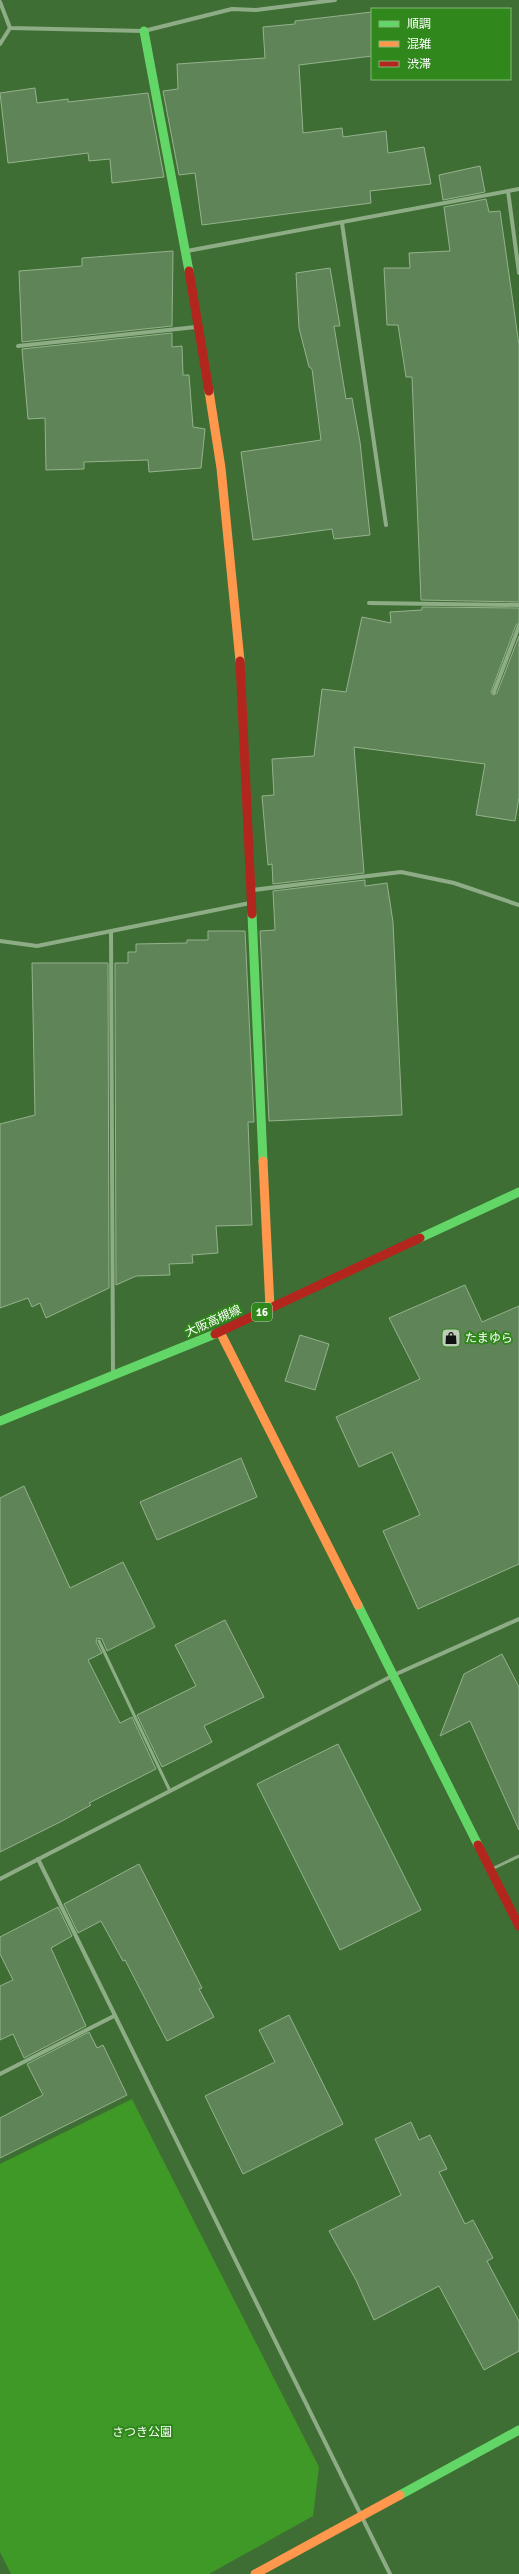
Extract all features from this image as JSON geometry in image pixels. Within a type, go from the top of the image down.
[{"type":"street","points":[[10,28],[144,31],[232,9],[256,10],[335,0]]},
{"type":"street","points":[[0,2],[10,28]]},
{"type":"street","points":[[0,44],[10,28]]},
{"type":"street","points":[[144,31],[186,251],[221,468],[240,651],[270,1308]]},
{"type":"street","points":[[186,251],[519,189]]},
{"type":"street","points":[[508,191],[519,273]]},
{"type":"street","points":[[342,223],[386,525]]},
{"type":"street","points":[[18,346],[198,327]]},
{"type":"street","points":[[369,603],[519,605]]},
{"type":"street","points":[[494,692],[519,626]]},
{"type":"street","points":[[250,890],[401,872],[454,883],[519,905]]},
{"type":"street","points":[[0,941],[37,946],[251,903]]},
{"type":"street","points":[[111,932],[113,1375]]},
{"type":"street","name":"大阪高槻線","points":[[0,1421],[220,1332],[519,1192]]},
{"type":"street","points":[[220,1332],[394,1675],[519,1926]]},
{"type":"street","points":[[0,1879],[394,1675],[519,1619]]},
{"type":"street","points":[[38,1859],[390,2574]]},
{"type":"street","points":[[0,2074],[114,2016]]},
{"type":"street","points":[[255,2574],[519,2430]]},
{"type":"lane","points":[[99,1641],[170,1791]]},
{"type":"lane","points":[[491,1869],[519,1856]]},
{"type":"green space","name":"さつき公園","points":[[132,2099],[319,2467],[313,2516],[209,2574],[11,2574],[0,2552],[0,2164]]},
{"type":"building","points":[[371,12],[371,56],[299,65],[303,133],[342,128],[343,137],[386,131],[388,153],[424,147],[431,184],[370,191],[371,203],[202,225],[195,173],[179,175],[163,91],[178,89],[177,64],[265,58],[263,27],[295,24],[295,21]]},
{"type":"building","points":[[35,88],[37,103],[68,99],[68,102],[148,93],[164,177],[112,183],[110,159],[89,161],[88,153],[8,163],[0,93]]},
{"type":"building","points":[[480,166],[485,192],[443,200],[439,175]]},
{"type":"building","points":[[486,199],[489,212],[500,211],[519,345],[519,602],[421,600],[412,377],[406,377],[398,325],[387,325],[384,268],[410,268],[409,253],[450,251],[444,207]]},
{"type":"building","points":[[173,251],[172,326],[22,342],[19,271],[82,266],[82,258]]},
{"type":"building","points":[[330,268],[340,326],[334,326],[346,399],[352,398],[360,442],[370,535],[334,539],[332,529],[253,540],[241,452],[321,440],[312,369],[309,367],[299,328],[296,273]]},
{"type":"building","points":[[172,333],[172,347],[182,346],[183,375],[189,375],[193,427],[205,429],[201,468],[149,472],[148,460],[84,462],[84,469],[46,470],[45,418],[28,419],[22,349]]},
{"type":"building","points":[[422,607],[519,608],[519,623],[516,625],[491,692],[493,695],[497,693],[519,636],[519,797],[515,821],[476,815],[485,764],[354,747],[364,873],[273,884],[272,864],[268,865],[262,796],[274,795],[272,759],[314,756],[322,689],[346,692],[362,617],[391,623],[390,612],[422,610]]},
{"type":"building","points":[[365,880],[365,886],[387,883],[393,922],[402,1115],[269,1121],[260,931],[275,930],[273,891]]},
{"type":"building","points":[[208,931],[245,931],[254,1122],[248,1122],[252,1225],[216,1226],[218,1253],[192,1255],[193,1263],[169,1264],[170,1275],[136,1276],[116,1285],[115,963],[128,963],[128,952],[136,952],[136,944],[187,943],[187,940],[208,940]]},
{"type":"building","points":[[32,963],[108,963],[109,1288],[46,1318],[40,1303],[32,1307],[28,1298],[0,1308],[0,1124],[35,1115]]},
{"type":"building","points":[[465,1285],[482,1322],[519,1306],[519,1564],[418,1609],[383,1531],[420,1515],[392,1452],[359,1467],[336,1417],[420,1379],[389,1318]]},
{"type":"building","points":[[300,1335],[329,1344],[315,1390],[285,1381]]},
{"type":"building","points":[[241,1458],[257,1497],[157,1540],[140,1502]]},
{"type":"building","points":[[24,1486],[70,1588],[123,1562],[155,1627],[107,1651],[102,1639],[97,1638],[96,1642],[102,1653],[88,1660],[120,1723],[132,1717],[156,1769],[89,1803],[91,1805],[62,1821],[0,1852],[0,1498]]},
{"type":"building","points":[[225,1620],[264,1697],[204,1726],[212,1742],[162,1767],[137,1715],[196,1686],[175,1645]]},
{"type":"building","points":[[502,1654],[519,1687],[519,1830],[470,1721],[440,1736],[464,1674]]},
{"type":"building","points":[[338,1744],[421,1910],[340,1950],[257,1784]]},
{"type":"building","points":[[139,1864],[202,1988],[199,1989],[214,2017],[167,2041],[125,1960],[123,1961],[101,1921],[78,1933],[64,1904]]},
{"type":"building","points":[[58,1907],[72,1936],[51,1948],[86,2026],[24,2058],[13,2034],[0,2040],[0,1986],[13,1980],[0,1954],[0,1937]]},
{"type":"building","points":[[289,2015],[343,2124],[243,2174],[205,2096],[275,2062],[259,2030]]},
{"type":"building","points":[[89,2032],[97,2048],[103,2045],[127,2095],[0,2158],[0,2118],[43,2095],[27,2064]]},
{"type":"building","points":[[411,2122],[419,2140],[430,2135],[447,2169],[439,2172],[465,2224],[473,2220],[493,2258],[487,2261],[519,2321],[519,2351],[484,2370],[439,2286],[374,2320],[356,2280],[329,2231],[401,2195],[375,2139]]},
{"type":"traffic: fast","points":[[144,31],[189,271]]},
{"type":"traffic: fast","points":[[252,914],[263,1161]]},
{"type":"traffic: fast","points":[[420,1238],[519,1192]]},
{"type":"traffic: fast","points":[[0,1421],[215,1334]]},
{"type":"traffic: fast","points":[[358,1605],[478,1845]]},
{"type":"traffic: fast","points":[[400,2495],[519,2430]]},
{"type":"traffic: slow","points":[[209,391],[221,468],[240,661]]},
{"type":"traffic: slow","points":[[263,1161],[270,1308]]},
{"type":"traffic: slow","points":[[220,1332],[358,1605]]},
{"type":"traffic: slow","points":[[255,2574],[400,2495]]},
{"type":"traffic: jam","points":[[189,271],[209,391]]},
{"type":"traffic: jam","points":[[240,661],[252,914]]},
{"type":"traffic: jam","points":[[215,1334],[420,1238]]},
{"type":"traffic: jam","points":[[478,1845],[519,1926]]},
{"type":"place","name":"たまゆら","points":[[451,1338]]}]
